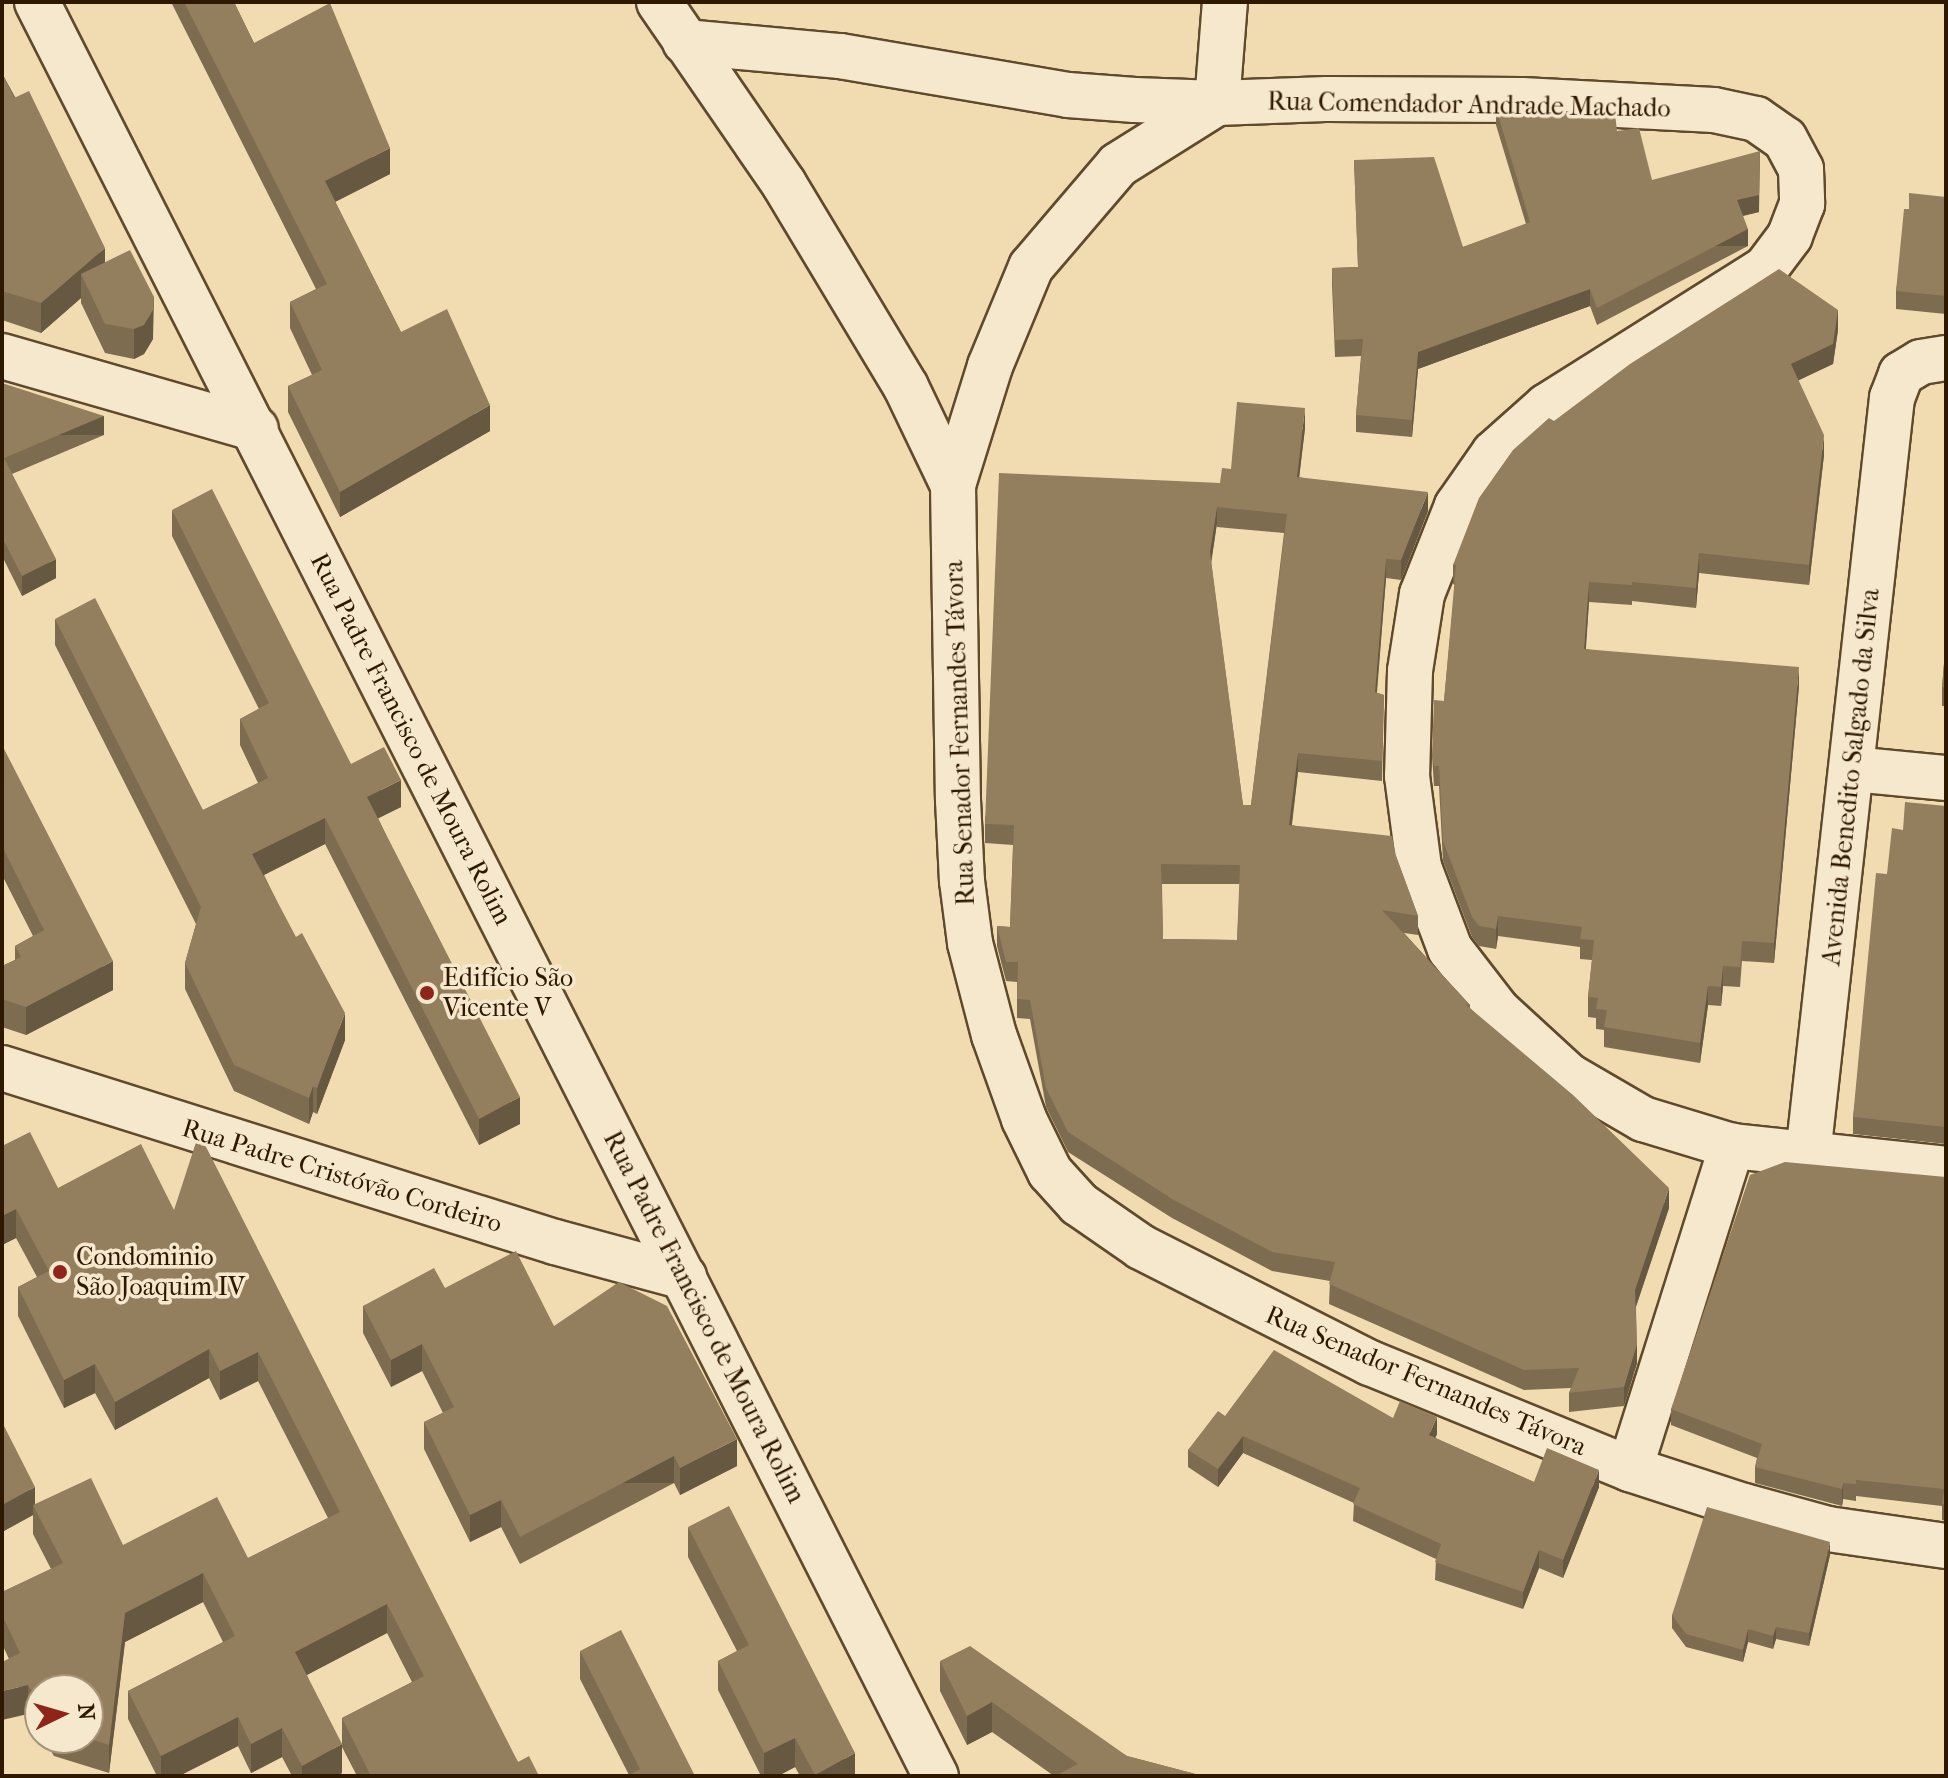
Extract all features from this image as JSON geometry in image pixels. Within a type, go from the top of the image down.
[{"type":"street","name":"Rua Padre Francisco de Moura Rolim","points":[[37,2],[936,1776]]},
{"type":"street","name":"Rua Senador Fernandes Távora","points":[[659,2],[784,184],[906,387],[953,485]]},
{"type":"street","points":[[1217,103],[1225,2]]},
{"type":"street","name":"Rua Comendador Andrade Machado","points":[[685,42],[840,56],[1068,95],[1217,103],[1328,99],[1522,100],[1714,110],[1756,119],[1785,139],[1801,169],[1802,204],[1790,236],[1766,268],[1547,406],[1494,453],[1457,506],[1422,594],[1410,671],[1407,776],[1419,867],[1450,949],[1498,1011],[1569,1076],[1643,1119],[1732,1146],[1946,1169]]},
{"type":"street","name":"Rua Senador Fernandes Távora","points":[[1217,103],[1118,165],[1074,212],[1031,267],[990,366],[953,485],[958,800],[962,881],[970,943],[994,1035],[1024,1119],[1050,1172],[1079,1204],[1141,1247],[1260,1310],[1370,1363],[1630,1469],[1828,1529],[1946,1546]]},
{"type":"street","points":[[2,356],[256,429]]},
{"type":"street","name":"Avenida Benedito Salgado da Silva","points":[[1808,1155],[1892,398],[1901,374],[1921,362],[1946,358]]},
{"type":"street","points":[[1852,769],[1946,778]]},
{"type":"street","name":"Rua Padre Cristóvão Cordeiro","points":[[2,1068],[555,1242],[684,1277]]},
{"type":"street","points":[[1630,1469],[1732,1146]]},
{"type":"building","points":[[184,2],[234,2],[254,43],[330,3],[390,148],[325,181],[401,332],[447,309],[490,405],[340,492],[288,386],[322,370],[290,302],[327,284]]},
{"type":"building","points":[[2,73],[14,98],[29,91],[105,248],[41,303],[2,291]]},
{"type":"building","points":[[1496,108],[1615,113],[1617,131],[1639,128],[1652,180],[1760,151],[1759,195],[1737,200],[1748,229],[1597,308],[1590,289],[1418,352],[1412,420],[1356,415],[1363,339],[1335,340],[1332,268],[1358,267],[1354,160],[1434,157],[1463,247],[1530,222]]},
{"type":"building","points":[[1909,193],[1946,197],[1946,296],[1896,291],[1904,209],[1909,209]]},
{"type":"building","points":[[130,250],[154,297],[153,310],[144,325],[134,329],[105,324],[81,274]]},
{"type":"building","points":[[1779,269],[1838,310],[1833,344],[1791,364],[1824,435],[1809,565],[1699,553],[1696,588],[1632,582],[1632,585],[1589,582],[1584,649],[1799,667],[1774,943],[1742,941],[1740,967],[1723,966],[1721,987],[1708,986],[1700,1043],[1604,1027],[1607,1010],[1596,1009],[1598,998],[1588,997],[1594,940],[1580,939],[1582,927],[1498,916],[1496,929],[1479,926],[1472,917],[1443,841],[1439,766],[1434,766],[1432,755],[1434,700],[1444,701],[1456,565],[1453,565],[1479,498],[1513,450],[1549,418],[1554,421],[1630,364]]},
{"type":"building","points":[[2,383],[104,416],[4,458],[56,559],[22,576],[2,537]]},
{"type":"building","points":[[1237,402],[1305,408],[1297,477],[1428,492],[1401,560],[1386,559],[1375,692],[1384,695],[1382,761],[1298,753],[1289,825],[1392,836],[1418,916],[1382,910],[1470,1005],[1465,1004],[1573,1095],[1669,1188],[1635,1290],[1637,1344],[1624,1387],[1569,1393],[1579,1368],[1524,1370],[1329,1284],[1335,1262],[1272,1252],[1172,1199],[1068,1132],[1046,1088],[1030,1000],[1017,999],[1018,962],[1006,962],[997,926],[1010,927],[1014,825],[985,824],[999,473],[1220,483],[1222,468],[1231,469]],"holes":[[[1219,494],[1217,507],[1287,514],[1251,805],[1243,805],[1210,552]],[[1161,864],[1240,865],[1237,940],[1163,939]]]},
{"type":"building","points":[[212,489],[351,764],[384,747],[401,780],[367,797],[520,1097],[479,1119],[325,818],[252,854],[296,937],[302,933],[345,1013],[317,1088],[313,1086],[309,1098],[234,1065],[185,963],[201,907],[55,619],[95,598],[203,810],[268,778],[240,719],[269,703],[172,510]]},
{"type":"building","points":[[1946,640],[1946,688],[1942,687]]},
{"type":"building","points":[[2,745],[113,961],[26,1007],[2,999],[2,966],[21,957],[15,946],[44,930],[2,846]]},
{"type":"building","points":[[1905,802],[1946,806],[1946,1127],[1853,1117],[1876,873],[1887,874],[1892,828],[1903,830]]},
{"type":"building","points":[[30,1132],[58,1188],[141,1144],[174,1210],[199,1133],[518,1762],[529,1756],[539,1776],[371,1776],[342,1718],[424,1676],[387,1604],[295,1652],[342,1744],[302,1766],[282,1728],[251,1744],[238,1717],[161,1756],[128,1691],[235,1636],[203,1573],[125,1613],[109,1745],[104,1743],[104,1674],[24,1674],[24,1686],[2,1691],[2,1662],[20,1653],[2,1615],[2,1592],[63,1563],[33,1505],[91,1478],[123,1545],[217,1497],[248,1558],[340,1512],[258,1352],[220,1371],[209,1349],[115,1402],[95,1364],[64,1380],[18,1287],[49,1271],[16,1209],[2,1216],[2,1146]]},
{"type":"building","points":[[1785,1162],[1946,1177],[1946,1505],[1942,1504],[1944,1489],[1856,1480],[1856,1484],[1843,1483],[1842,1489],[1755,1467],[1762,1444],[1671,1409],[1750,1175]]},
{"type":"building","points":[[516,1251],[554,1326],[619,1282],[667,1306],[737,1439],[680,1468],[674,1456],[520,1537],[501,1500],[470,1515],[424,1422],[454,1407],[422,1344],[391,1360],[363,1306],[434,1268],[445,1288]]},
{"type":"building","points":[[1274,1350],[1393,1418],[1400,1401],[1437,1417],[1429,1435],[1534,1482],[1547,1448],[1599,1470],[1563,1560],[1539,1550],[1523,1592],[1435,1562],[1441,1544],[1353,1504],[1360,1488],[1243,1436],[1218,1469],[1188,1450],[1218,1411],[1225,1416]]},
{"type":"building","points":[[2,1422],[35,1487],[2,1505]]},
{"type":"building","points":[[729,1506],[855,1753],[815,1775],[795,1738],[764,1753],[718,1661],[749,1645],[688,1527]]},
{"type":"building","points":[[1707,1507],[1830,1542],[1809,1633],[1776,1627],[1773,1636],[1748,1629],[1743,1650],[1686,1634],[1672,1615]]},
{"type":"building","points":[[621,1630],[695,1776],[627,1776],[640,1769],[580,1651]]},
{"type":"building","points":[[970,1646],[1127,1756],[1203,1776],[1055,1776],[1078,1764],[992,1702],[967,1716],[940,1661]]},
{"type":"place","name":"Edifício São Vicente V","points":[[427,993]]},
{"type":"place","name":"Condominio São Joaquim IV","points":[[60,1272]]}]
